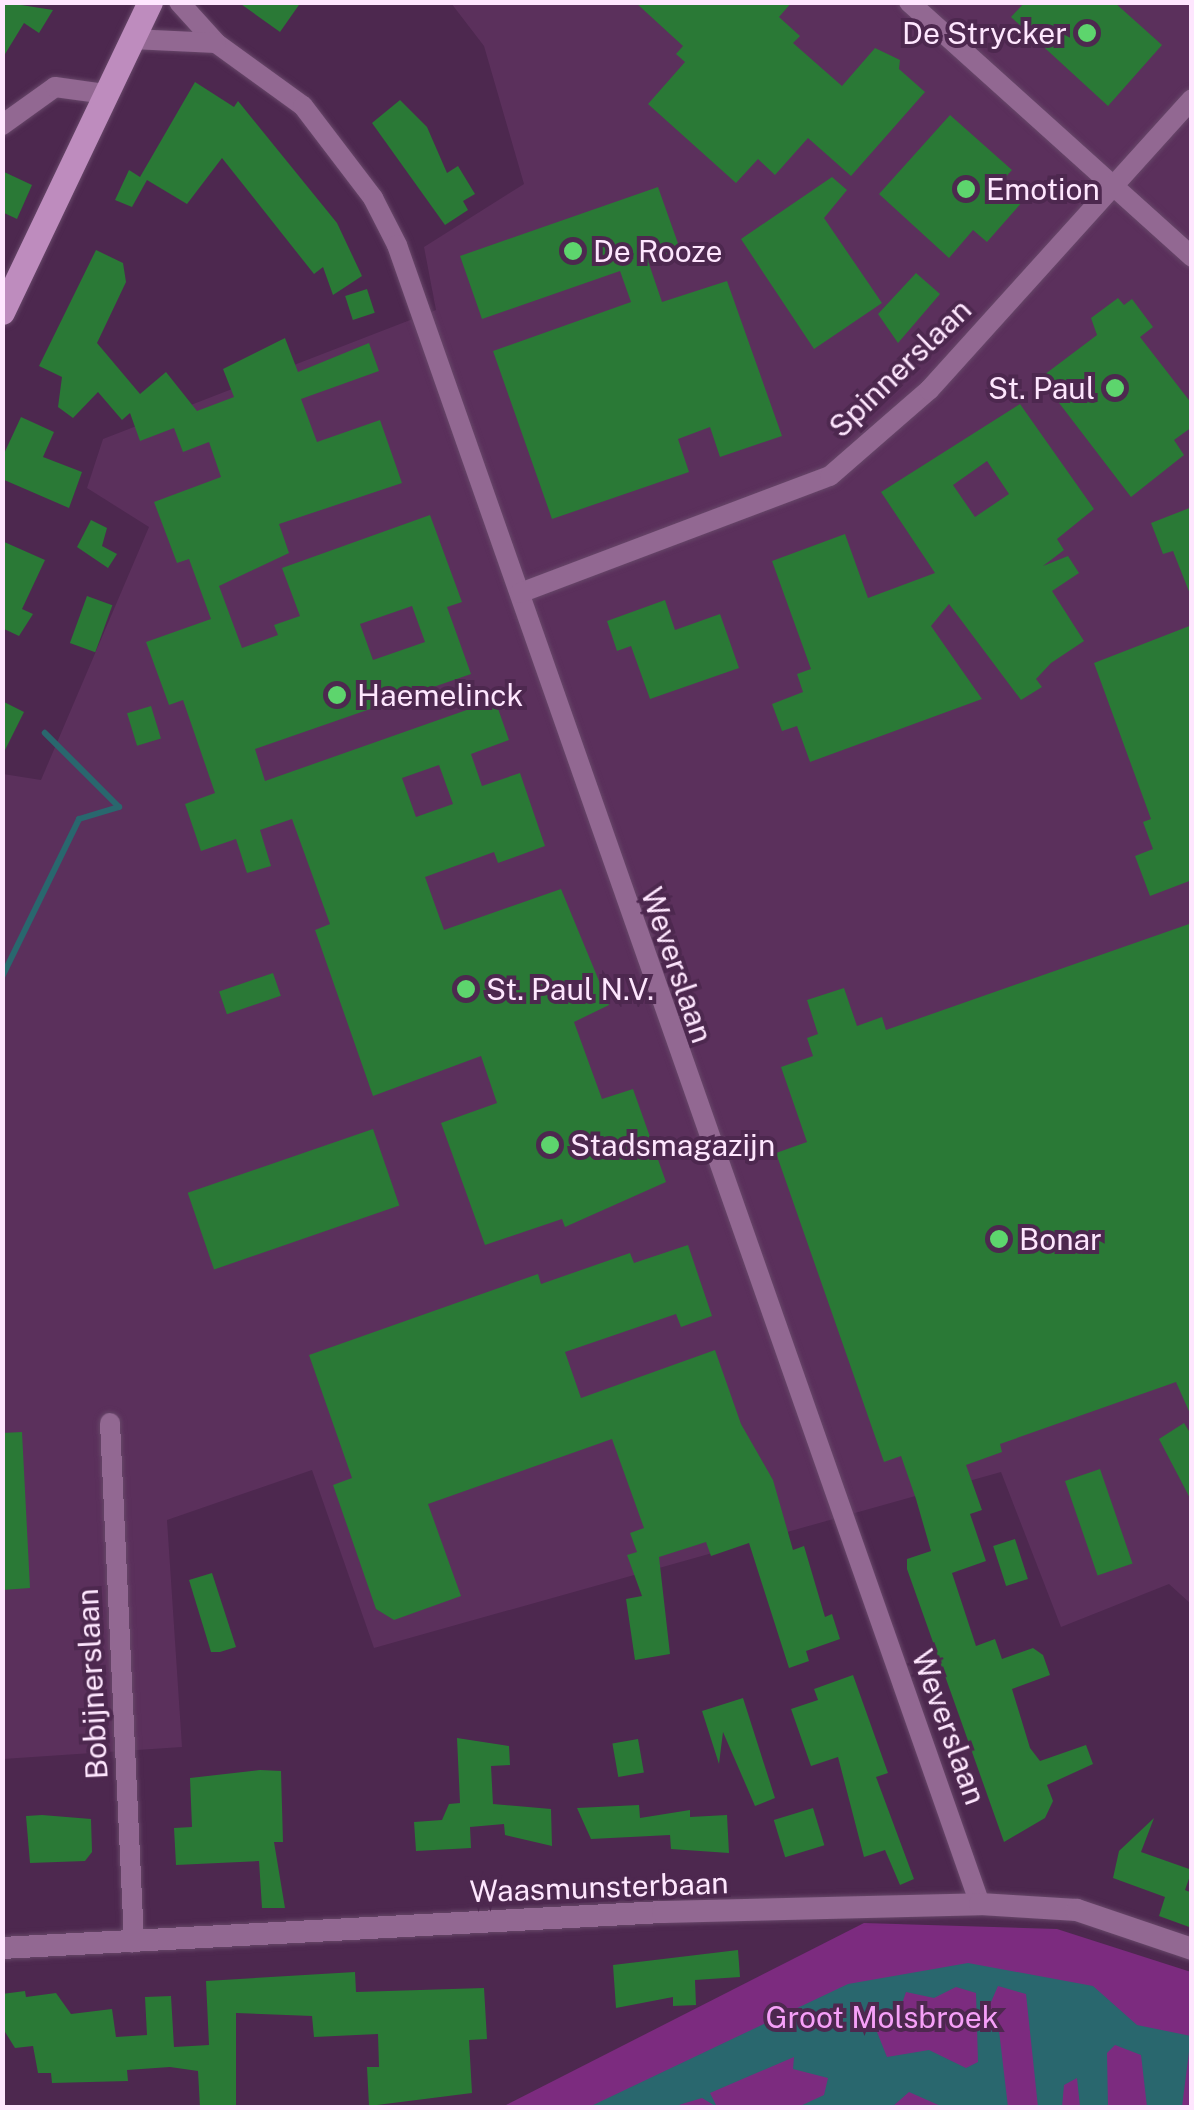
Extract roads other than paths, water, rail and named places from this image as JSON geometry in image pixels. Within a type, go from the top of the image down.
[{"type":"main road","points":[[2,312],[150,2]]},
{"type":"street","name":"Weverslaan","points":[[179,2],[216,43],[303,106],[373,198],[520,593],[661,1014],[980,1904]]},
{"type":"street","points":[[909,2],[1192,257]]},
{"type":"street","points":[[132,39],[216,43]]},
{"type":"street","points":[[2,125],[54,87],[105,94]]},
{"type":"street","name":"Spinnerslaan","points":[[520,593],[830,476],[930,390],[1192,99]]},
{"type":"street","name":"Bobijnerslaan","points":[[110,1423],[134,1942]]},
{"type":"street","name":"Waasmunsterbaan","points":[[2,1948],[980,1904],[1077,1910],[1192,1950]]},
{"type":"waterway","points":[[2,977],[79,819],[119,807],[45,733]]},
{"type":"place","name":"De Strycker","points":[[1087,33]]},
{"type":"place","name":"Emotion","points":[[966,189]]},
{"type":"place","name":"De Rooze","points":[[573,251]]},
{"type":"place","name":"St. Paul","points":[[1115,388]]},
{"type":"place","name":"Haemelinck","points":[[337,695]]},
{"type":"place","name":"St. Paul N.V.","points":[[466,989]]},
{"type":"place","name":"Stadsmagazijn","points":[[550,1145]]},
{"type":"place","name":"Bonar","points":[[999,1239]]},
{"type":"park label","name":"Groot Molsbroek","points":[[882,2017]]}]
